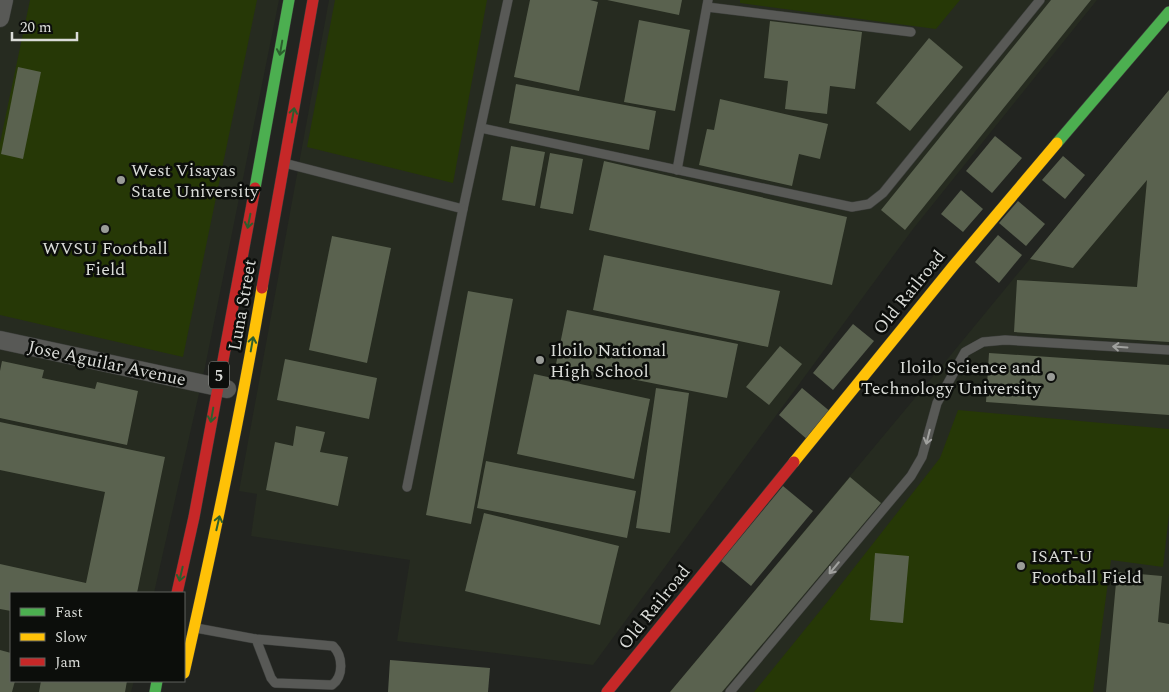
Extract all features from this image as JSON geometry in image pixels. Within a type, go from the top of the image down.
[{"type":"main road","name":"Luna Street","points":[[185,664],[189,627],[221,507],[244,392],[273,159],[289,0]]},
{"type":"main road","name":"Luna Street","points":[[177,592],[194,516],[217,387],[313,0]]},
{"type":"main road","name":"Old Railroad","points":[[607,692],[954,265],[1169,12]]},
{"type":"street","points":[[0,18],[4,0]]},
{"type":"street","name":"Jose Aguilar Avenue","points":[[0,340],[244,392]]},
{"type":"lane","points":[[407,487],[463,209],[508,0]]},
{"type":"lane","points":[[481,128],[852,207],[869,204],[883,193],[1040,0]]},
{"type":"lane","points":[[677,170],[708,3],[911,32]]},
{"type":"lane","points":[[273,159],[463,209]]},
{"type":"lane","points":[[730,692],[911,476],[922,457],[937,403],[965,352],[983,342],[1005,340],[1169,350]]},
{"type":"lane","points":[[189,627],[256,639],[333,646],[338,651],[340,657],[340,676],[332,685],[275,683],[271,678],[256,639]]},
{"type":"shaded area","name":"West Visayas State University","points":[[0,0],[279,0],[205,367],[154,592],[10,592],[10,682],[134,682],[131,692],[0,692]]},
{"type":"shaded area","name":"Iloilo National High School","points":[[329,0],[1097,0],[913,229],[593,665],[397,641],[410,560],[251,536],[257,494],[239,491]]},
{"type":"shaded area","name":"Iloilo Science and Technology University","points":[[1169,90],[1169,692],[670,692],[945,362]]},
{"type":"green space","name":"WVSU Football Field","points":[[30,0],[257,0],[183,357],[0,315],[0,143]]},
{"type":"green space","points":[[335,0],[487,0],[453,183],[307,147]]},
{"type":"green space","points":[[740,0],[960,0],[936,29],[740,3]]},
{"type":"green space","points":[[958,410],[1169,429],[1169,514],[1163,567],[1111,560],[1093,692],[754,692],[940,458]]},
{"type":"building","points":[[530,0],[590,0],[598,2],[579,91],[514,77]]},
{"type":"building","points":[[607,0],[682,0],[679,15]]},
{"type":"building","points":[[1051,0],[1091,0],[905,230],[881,210]]},
{"type":"building","points":[[639,20],[690,30],[675,111],[624,102]]},
{"type":"building","points":[[770,21],[862,32],[855,89],[830,86],[827,114],[785,109],[788,81],[764,78]]},
{"type":"building","points":[[929,38],[963,67],[910,131],[876,103]]},
{"type":"building","points":[[18,67],[41,72],[23,159],[1,154]]},
{"type":"building","points":[[516,84],[656,111],[649,150],[509,123]]},
{"type":"building","points":[[1169,90],[1169,342],[1014,332],[1017,280],[1137,287],[1147,180],[1073,268],[1030,259]]},
{"type":"building","points":[[720,99],[828,124],[820,159],[799,154],[792,186],[699,165],[707,129],[714,130]]},
{"type":"building","points":[[995,136],[1022,158],[992,193],[966,171]]},
{"type":"building","points":[[511,146],[545,152],[535,206],[502,200]]},
{"type":"building","points":[[550,153],[583,159],[573,214],[540,208]]},
{"type":"building","points":[[1063,156],[1085,175],[1065,199],[1042,180]]},
{"type":"building","points":[[604,161],[847,217],[832,285],[589,230]]},
{"type":"building","points":[[961,190],[983,209],[963,232],[941,214]]},
{"type":"building","points":[[1018,201],[1045,224],[1026,246],[999,223]]},
{"type":"building","points":[[998,235],[1022,255],[999,283],[975,262]]},
{"type":"building","points":[[332,236],[391,248],[367,363],[309,350]]},
{"type":"building","points":[[604,255],[780,291],[768,347],[593,310]]},
{"type":"building","points":[[468,291],[513,299],[471,524],[426,515]]},
{"type":"building","points":[[567,310],[738,344],[727,398],[556,364]]},
{"type":"building","points":[[853,324],[874,341],[833,390],[813,373]]},
{"type":"building","points":[[780,346],[802,364],[769,405],[746,387]]},
{"type":"building","points":[[989,353],[1169,365],[1169,415],[986,402]]},
{"type":"building","points":[[285,359],[377,378],[369,419],[277,400]]},
{"type":"building","points":[[2,361],[44,370],[42,378],[95,389],[97,382],[138,391],[127,445],[0,418],[0,371]]},
{"type":"building","points":[[534,374],[650,399],[634,479],[517,454]]},
{"type":"building","points":[[656,388],[689,393],[670,533],[636,528]]},
{"type":"building","points":[[802,388],[832,413],[808,440],[779,415]]},
{"type":"building","points":[[0,422],[165,457],[137,592],[10,592],[10,611],[0,609],[0,564],[86,583],[105,492],[0,470]]},
{"type":"building","points":[[296,426],[325,432],[320,452],[348,457],[338,506],[266,490],[275,442],[293,446]]},
{"type":"building","points":[[486,461],[636,491],[627,538],[477,508]]},
{"type":"building","points":[[850,477],[881,503],[722,692],[670,692]]},
{"type":"building","points":[[783,486],[813,511],[751,586],[721,561]]},
{"type":"building","points":[[484,513],[619,546],[600,625],[465,591]]},
{"type":"building","points":[[875,553],[909,556],[903,623],[870,620]]},
{"type":"building","points":[[1117,572],[1162,576],[1158,622],[1169,624],[1169,692],[1106,692]]},
{"type":"building","points":[[0,650],[10,653],[10,682],[15,682],[12,692],[0,692]]},
{"type":"building","points":[[390,660],[490,668],[488,692],[388,692]]},
{"type":"building","points":[[41,682],[127,682],[125,692],[39,692]]},
{"type":"traffic: fast","points":[[255,188],[289,0]]},
{"type":"traffic: fast","points":[[1057,143],[1169,12]]},
{"type":"traffic: fast","points":[[155,692],[157,682]]},
{"type":"traffic: slow","points":[[794,462],[954,265],[1057,143]]},
{"type":"traffic: slow","points":[[185,668],[226,481],[262,288]]},
{"type":"traffic: jam","points":[[262,288],[313,0]]},
{"type":"traffic: jam","points":[[177,592],[194,517],[255,188]]},
{"type":"traffic: jam","points":[[607,692],[794,462]]},
{"type":"place","name":"West Visayas State University","points":[[121,180]]},
{"type":"place","name":"WVSU Football Field","points":[[105,229]]},
{"type":"place","name":"Iloilo National High School","points":[[540,360]]},
{"type":"place","name":"Iloilo Science and Technology University","points":[[1051,377]]},
{"type":"place","name":"ISAT-U Football Field","points":[[1021,566]]}]
